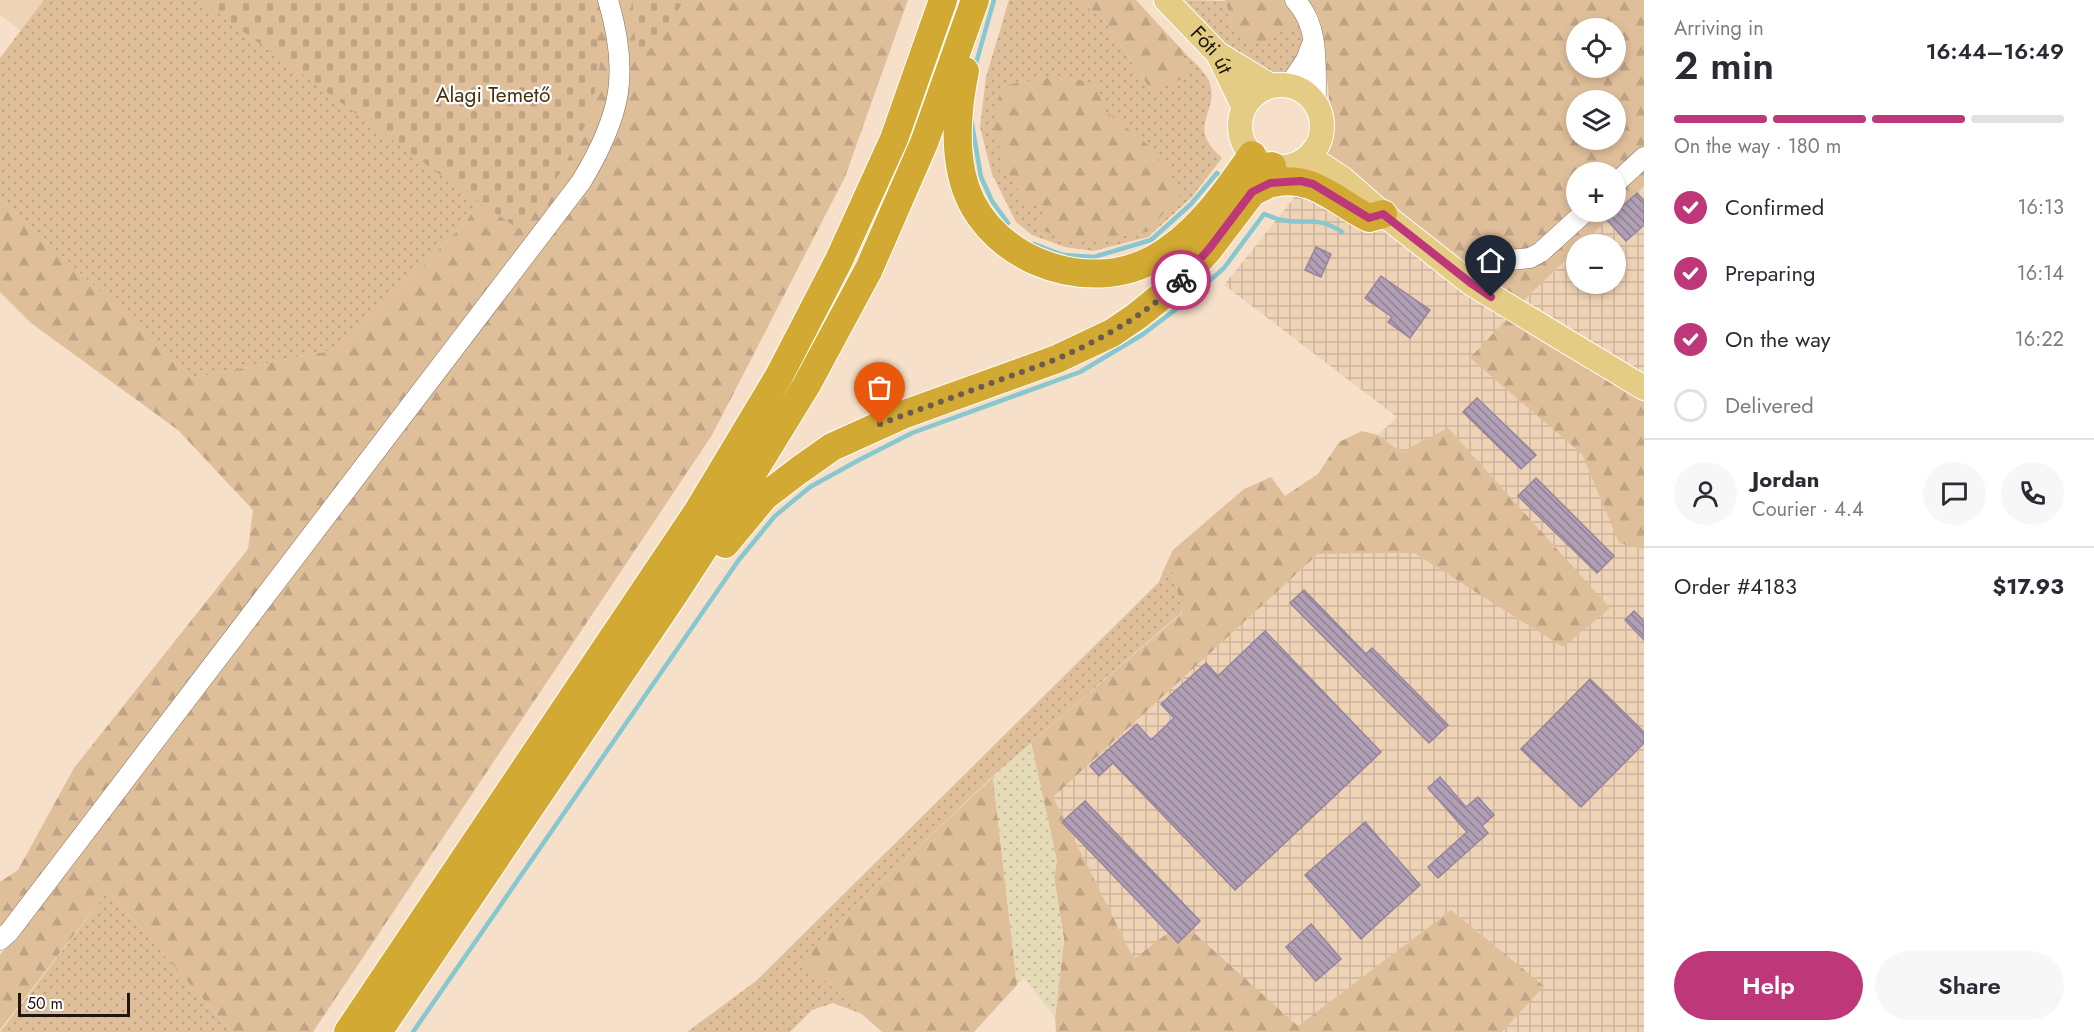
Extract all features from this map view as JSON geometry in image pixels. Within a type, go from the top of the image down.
[{"type":"highway","points":[[348,1032],[698,511],[779,376],[839,260],[894,140],[943,0]]},
{"type":"highway","points":[[974,3],[967,61],[959,99],[958,151],[962,177],[973,204],[982,217],[1017,252],[1039,264],[1079,273],[1109,273],[1127,270],[1153,259],[1183,240],[1262,160]]},
{"type":"highway","points":[[378,1032],[673,596],[806,386],[869,269],[924,143],[974,3]]},
{"type":"highway","points":[[673,596],[709,564],[764,497],[832,447],[905,414],[1057,359],[1112,333],[1137,316],[1179,282],[1209,249],[1252,192],[1262,160]]},
{"type":"highway","points":[[1252,192],[1270,183],[1301,181],[1313,184],[1369,218],[1383,214]]},
{"type":"main road","name":"Fóti út","points":[[1166,0],[1218,54],[1244,108]]},
{"type":"main road","points":[[1218,54],[1280,85],[1307,93],[1316,104],[1321,113],[1323,129],[1312,152],[1296,164],[1284,167],[1262,160],[1244,143],[1240,129],[1244,108],[1254,95],[1261,89],[1280,85]]},
{"type":"main road","points":[[1312,152],[1383,214],[1472,284],[1644,388]]},
{"type":"street","points":[[0,940],[9,932],[581,182],[606,137],[618,98],[621,56],[608,0]]},
{"type":"street","points":[[1295,0],[1308,17],[1313,42],[1316,104]]},
{"type":"street","points":[[1280,85],[1306,60],[1313,42]]},
{"type":"street","points":[[1626,174],[1644,157]]},
{"type":"street","points":[[1472,284],[1498,261],[1530,258],[1541,252],[1574,222]]},
{"type":"shaded area","points":[[0,0],[44,0],[22,31],[0,15]]},
{"type":"shaded area","points":[[1326,158],[1518,306],[1566,260],[1566,294],[1626,294],[1626,234],[1593,234],[1606,222],[1626,222],[1626,203],[1644,186],[1644,1032],[1502,1032],[1543,986],[1451,910],[1298,1026],[1182,923],[1134,959],[1053,797],[1318,554],[1414,553],[1562,646],[1401,452],[1378,435],[1397,417],[1224,285]]},
{"type":"green space","points":[[44,0],[570,0],[491,182],[466,222],[340,349],[192,378],[0,198],[0,58]]},
{"type":"green space","name":"Alagi Temető","points":[[200,0],[587,0],[595,18],[600,64],[590,116],[561,172],[519,229],[478,202]]},
{"type":"green space","points":[[570,0],[908,0],[845,177],[712,435],[313,1032],[232,1032],[108,891],[0,1030],[0,955],[9,943],[0,932],[0,882],[18,870],[74,768],[248,549],[253,510],[178,430],[31,323],[0,292],[0,198],[192,378],[340,349],[466,222],[491,182]]},
{"type":"green space","points":[[631,0],[685,0],[638,65]]},
{"type":"green space","points":[[1009,0],[1078,0],[1102,18],[1151,90],[1187,77],[1183,51],[1200,68],[1210,83],[1212,95],[1205,121],[1205,134],[1210,145],[1222,158],[1191,198],[1148,237],[1093,251],[1065,247],[1032,235],[1016,222],[992,174],[980,127],[986,77]]},
{"type":"green space","points":[[1078,0],[1136,0],[1183,51],[1188,77],[1151,90],[1102,18]]},
{"type":"green space","points":[[1175,0],[1226,1],[1232,30],[1297,18],[1303,44],[1298,61],[1288,75],[1280,80],[1241,65]]},
{"type":"green space","points":[[1224,0],[1284,0],[1297,18],[1289,28],[1260,44],[1232,30]]},
{"type":"green space","points":[[1306,0],[1644,0],[1644,186],[1626,203],[1626,162],[1566,162],[1566,222],[1606,222],[1593,234],[1566,234],[1566,260],[1518,306],[1644,390],[1644,549],[1619,543],[1582,454],[1470,358],[1518,307],[1326,158],[1318,145],[1332,127],[1322,30],[1318,15]]},
{"type":"green space","points":[[1062,75],[1098,85],[1103,109],[1148,145],[1183,191],[1147,232],[1090,242],[1066,239],[1042,230],[1038,222],[1051,213],[1024,200],[1006,172],[994,127],[1001,86]]},
{"type":"green space","points":[[1448,428],[1610,608],[1563,647],[1414,553],[1318,554],[1053,797],[1134,959],[1182,922],[1298,1026],[1451,910],[1544,986],[1502,1032],[1056,1032],[1055,1017],[1064,940],[1054,877],[1057,861],[1031,743],[1182,613],[1173,572],[1164,569],[1173,550],[1244,489],[1271,477],[1285,496],[1318,474],[1339,442],[1362,431],[1378,435],[1401,452]]},
{"type":"green space","points":[[1164,569],[1173,572],[1182,612],[993,776],[801,959],[862,1014],[833,1003],[812,1010],[790,1032],[687,1032],[756,981],[1159,582]]},
{"type":"green space","points":[[993,777],[1017,985],[974,1032],[882,1032],[800,959]]},
{"type":"green space","points":[[108,891],[232,1032],[0,1032]]},
{"type":"sand","points":[[1031,743],[1057,861],[1054,877],[1064,940],[1055,1017],[1024,978],[1017,985],[993,777]]},
{"type":"building","points":[[1637,193],[1644,201],[1644,225],[1626,241],[1626,234],[1620,234],[1609,222],[1626,222],[1626,203]]},
{"type":"building","points":[[1316,247],[1331,254],[1321,277],[1305,270]]},
{"type":"building","points":[[1381,276],[1430,310],[1410,338],[1388,322],[1392,317],[1365,298]]},
{"type":"building","points":[[1477,398],[1536,455],[1521,469],[1463,412]]},
{"type":"building","points":[[1536,478],[1614,556],[1597,573],[1518,496]]},
{"type":"building","points":[[1304,590],[1366,654],[1372,648],[1448,725],[1429,743],[1290,603]]},
{"type":"building","points":[[1634,611],[1644,621],[1644,640],[1625,620]]},
{"type":"building","points":[[1265,631],[1381,752],[1235,890],[1113,763],[1099,776],[1090,766],[1137,724],[1151,740],[1174,718],[1161,704],[1206,663],[1218,676]]},
{"type":"building","points":[[1590,679],[1644,732],[1644,743],[1581,807],[1521,749]]},
{"type":"building","points":[[1440,777],[1466,807],[1478,797],[1494,815],[1482,826],[1488,833],[1438,878],[1428,867],[1467,832],[1428,788]]},
{"type":"building","points":[[1085,801],[1200,921],[1178,943],[1062,822]]},
{"type":"building","points":[[1365,822],[1420,885],[1361,939],[1305,875]]},
{"type":"building","points":[[1311,924],[1341,959],[1316,981],[1286,947]]},
{"type":"waterway","points":[[975,67],[994,0]]},
{"type":"waterway","points":[[971,119],[981,177],[992,201],[1008,223]]},
{"type":"waterway","points":[[1034,244],[1063,255],[1094,257],[1151,240],[1191,204],[1217,173],[1222,178]]},
{"type":"waterway","points":[[413,1032],[738,561],[775,516],[810,487],[912,433],[1080,372],[1142,335],[1187,301],[1224,268],[1264,214],[1282,220],[1318,222],[1342,232]]},
{"type":"way so far","points":[[880,424],[1083,348],[1112,333],[1137,316],[1181,280]]},
{"type":"route","points":[[1181,280],[1209,249],[1252,192],[1270,183],[1287,180],[1313,184],[1369,218],[1383,214],[1491,297]]}]
